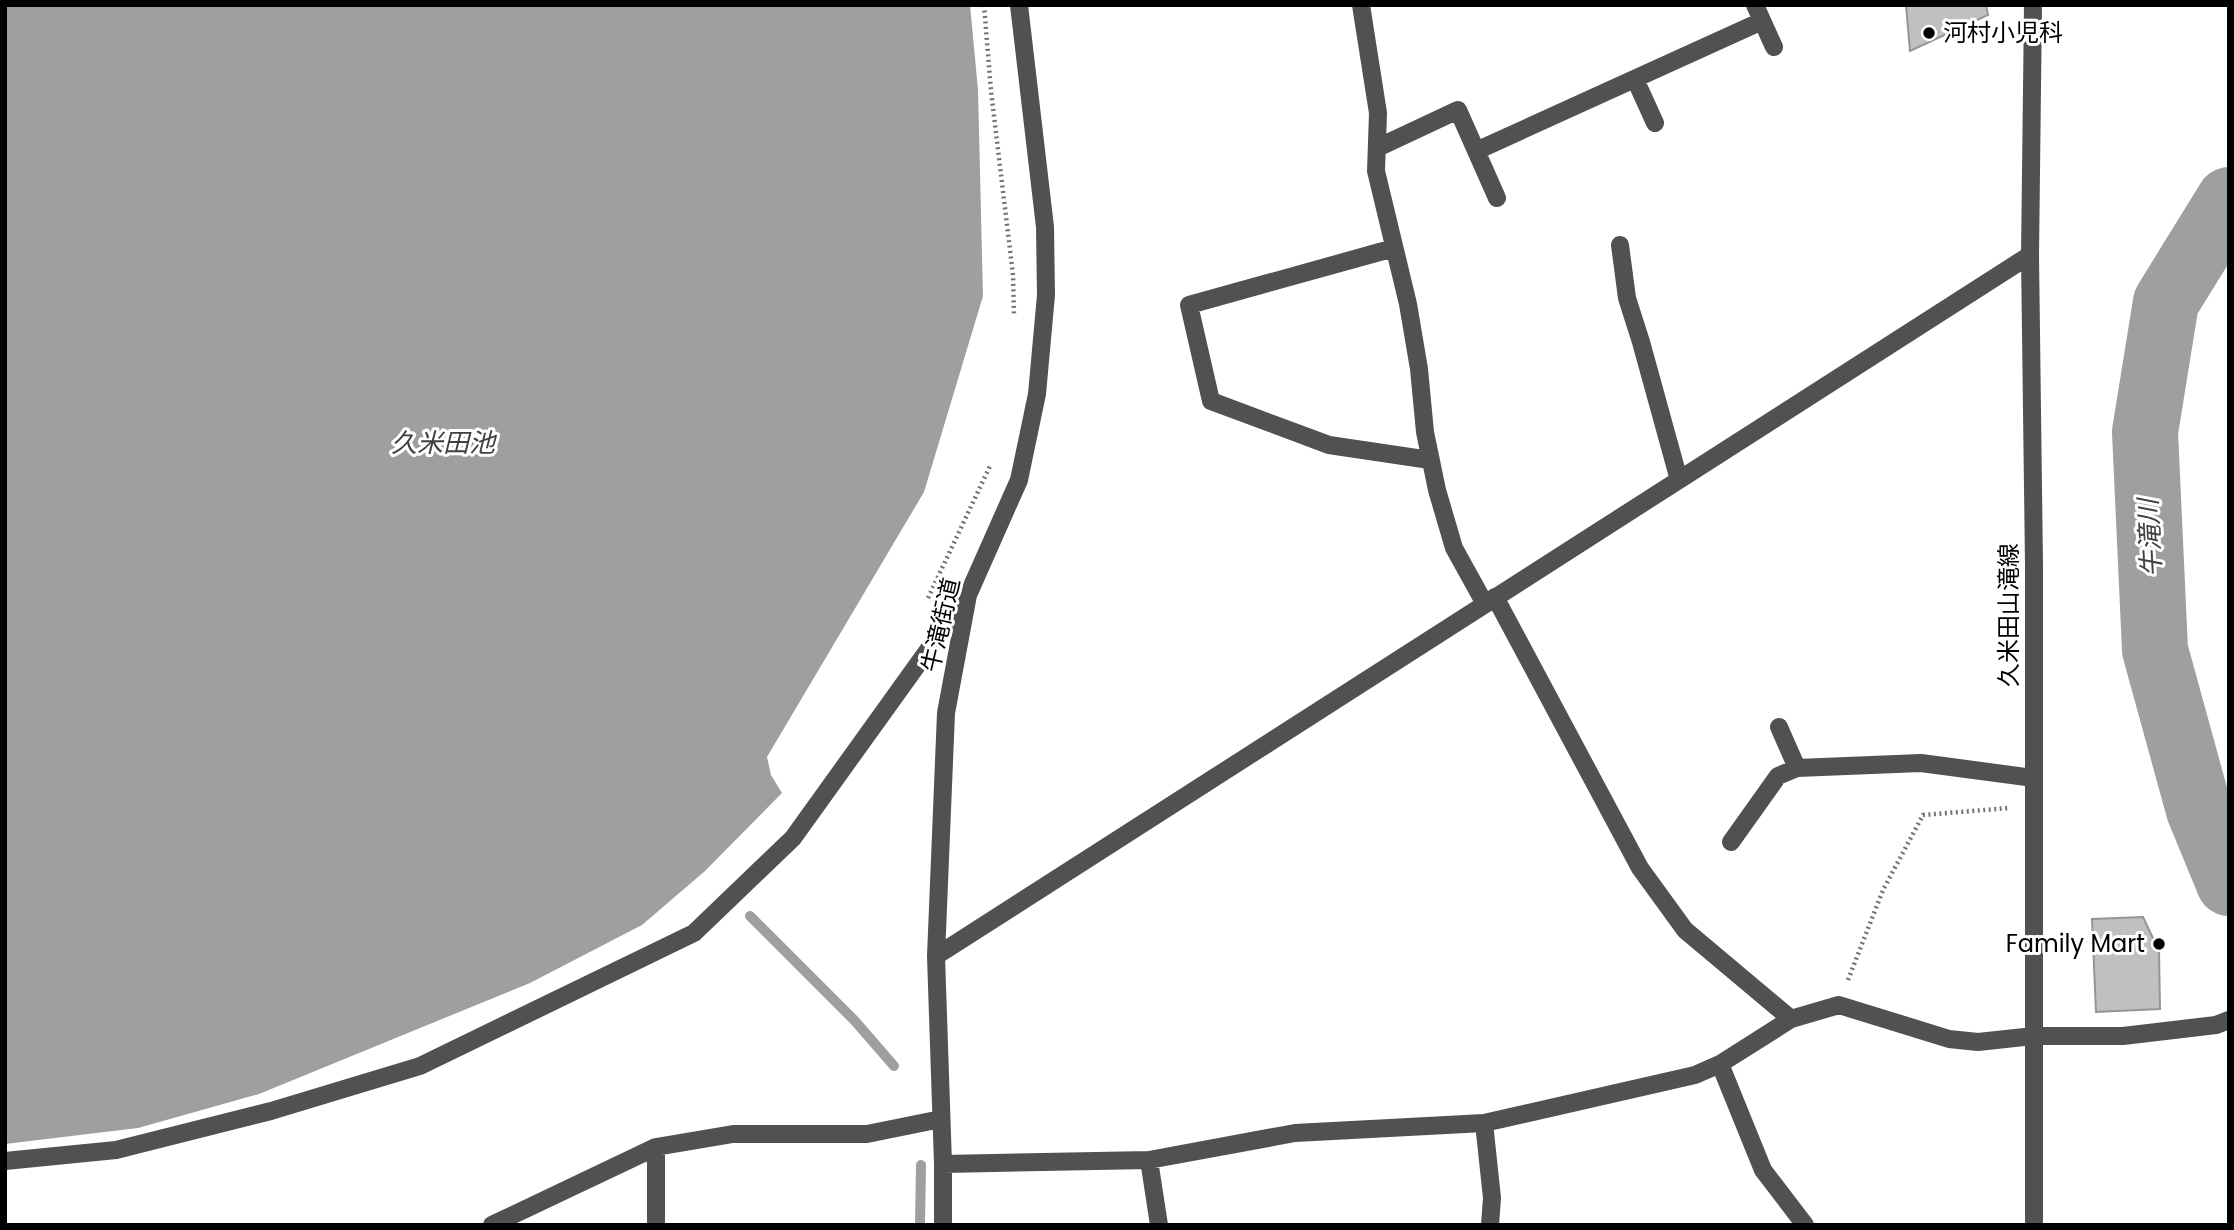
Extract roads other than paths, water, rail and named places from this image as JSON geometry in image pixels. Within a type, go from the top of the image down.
[{"type":"street","name":"牛滝街道","points":[[943,1225],[936,956],[946,713],[968,595],[1018,480],[1037,394],[1046,295],[1045,227],[1019,5]]},
{"type":"street","points":[[1361,5],[1378,113],[1376,172],[1419,369],[1430,460],[1454,548],[1490,601],[1640,868],[1685,930],[1791,1019]]},
{"type":"street","name":"久米田山滝線","points":[[2033,5],[2030,255],[2034,1225]]},
{"type":"street","points":[[1476,151],[1636,79],[1759,13],[1774,47]]},
{"type":"street","points":[[1636,79],[1656,123]]},
{"type":"street","points":[[1377,148],[1458,110],[1497,198]]},
{"type":"street","points":[[1620,245],[1627,298],[1679,480]]},
{"type":"street","points":[[1394,248],[1189,305],[1211,401],[1329,445],[1430,460]]},
{"type":"street","points":[[936,956],[2030,255]]},
{"type":"street","points":[[5,1161],[116,1150],[271,1111],[420,1066],[694,933],[793,838],[968,595]]},
{"type":"street","points":[[1779,726],[1797,768]]},
{"type":"street","points":[[1731,842],[1778,776],[1797,768],[1921,763],[2034,778]]},
{"type":"street","points":[[943,1164],[1149,1160],[1295,1133],[1484,1123],[1695,1075],[1720,1064],[1791,1019],[1839,1005],[1949,1039],[1979,1041],[2034,1036],[2123,1036],[2223,1022]]},
{"type":"street","points":[[1720,1064],[1763,1170],[1805,1225]]},
{"type":"street","points":[[492,1225],[656,1147],[733,1134],[867,1134],[941,1119]]},
{"type":"street","points":[[1484,1123],[1492,1198],[1490,1225]]},
{"type":"street","points":[[656,1147],[656,1225]]},
{"type":"street","points":[[1149,1160],[1158,1225]]},
{"type":"water","name":"久米田池","points":[[5,5],[970,5],[978,90],[983,296],[924,492],[767,757],[771,775],[782,793],[705,871],[642,925],[530,983],[259,1094],[138,1128],[5,1144]]},
{"type":"waterway","name":"牛滝川","points":[[2229,200],[2166,302],[2145,432],[2155,650],[2199,810],[2229,883]]},
{"type":"waterway","points":[[750,916],[855,1021],[894,1066]]},
{"type":"waterway","points":[[920,1225],[921,1165]]},
{"type":"place","name":"河村小児科","points":[[1929,33]]},
{"type":"place","name":"Family Mart","points":[[2159,944]]}]
